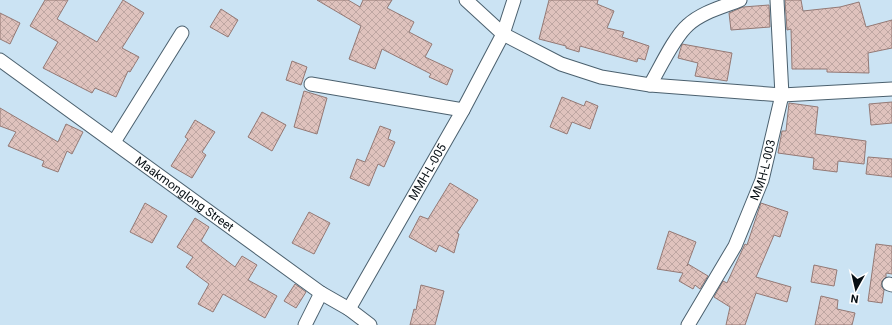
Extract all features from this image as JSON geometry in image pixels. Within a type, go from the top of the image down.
[{"type":"street","points":[[466,0],[503,34],[561,64],[601,77],[650,85],[782,95],[892,89]]},
{"type":"street","name":"MMH-L-005","points":[[349,309],[463,110],[503,34],[514,0]]},
{"type":"street","points":[[650,85],[675,40],[688,25],[711,11],[740,0]]},
{"type":"street","name":"MMH-L-003","points":[[688,325],[735,246],[762,180],[782,95],[777,0]]},
{"type":"street","points":[[114,142],[182,33]]},
{"type":"street","name":"Maakmonglong Street","points":[[0,60],[321,293],[349,309],[370,325]]},
{"type":"street","points":[[311,84],[463,110]]},
{"type":"street","points":[[305,325],[321,293]]},
{"type":"building","points":[[45,0],[68,0],[57,19],[97,42],[123,0],[144,13],[122,48],[139,57],[130,72],[128,71],[116,97],[95,88],[92,93],[43,68],[58,42],[30,26]]},
{"type":"building","points":[[317,0],[348,0],[360,7],[363,0],[392,0],[387,8],[414,22],[409,32],[432,44],[425,57],[453,70],[447,85],[429,77],[431,74],[382,49],[375,69],[349,59],[361,26]]},
{"type":"building","points":[[549,0],[598,0],[597,4],[614,11],[607,28],[624,32],[622,37],[649,46],[645,60],[638,58],[637,62],[580,46],[579,52],[566,48],[566,46],[539,39]]},
{"type":"building","points":[[785,0],[801,0],[803,11],[840,7],[859,2],[866,27],[892,20],[892,48],[868,53],[869,73],[827,72],[827,69],[792,69],[791,29],[787,30]]},
{"type":"building","points":[[769,5],[770,27],[731,30],[729,13],[743,7]]},
{"type":"building","points":[[221,9],[238,20],[228,37],[210,27]]},
{"type":"building","points":[[0,13],[20,23],[10,44],[0,39]]},
{"type":"building","points":[[682,44],[732,53],[727,81],[695,76],[698,63],[678,58]]},
{"type":"building","points":[[292,61],[307,67],[301,85],[286,80]]},
{"type":"building","points":[[304,91],[327,98],[317,134],[294,127]]},
{"type":"building","points":[[562,97],[584,106],[586,101],[598,106],[590,129],[572,122],[567,134],[550,127]]},
{"type":"building","points":[[892,102],[892,123],[871,125],[869,104]]},
{"type":"building","points":[[789,103],[818,107],[815,134],[866,141],[864,164],[838,161],[837,172],[813,169],[814,158],[778,153],[782,131],[786,131]]},
{"type":"building","points":[[0,108],[58,142],[66,124],[83,132],[72,154],[67,151],[58,172],[42,166],[44,161],[8,146],[16,132],[0,126]]},
{"type":"building","points":[[262,112],[286,125],[272,151],[248,137]]},
{"type":"building","points":[[195,120],[215,132],[202,152],[206,155],[192,178],[171,166],[188,139],[185,137]]},
{"type":"building","points":[[380,126],[391,130],[388,139],[395,142],[384,167],[378,164],[369,186],[350,178],[357,159],[365,162]]},
{"type":"building","points":[[868,157],[892,159],[892,177],[866,174]]},
{"type":"building","points":[[450,183],[478,200],[457,233],[459,234],[454,253],[439,245],[436,252],[409,237],[420,216],[428,219]]},
{"type":"building","points":[[145,203],[167,216],[152,243],[130,232]]},
{"type":"building","points":[[761,203],[788,212],[780,237],[774,235],[756,277],[791,287],[787,302],[756,293],[745,325],[726,325],[730,307],[714,297],[723,281],[727,283],[745,244],[747,245]]},
{"type":"building","points":[[309,212],[330,223],[314,254],[292,243]]},
{"type":"building","points":[[195,218],[209,227],[201,241],[235,267],[242,256],[257,265],[248,280],[277,296],[265,318],[223,294],[213,312],[198,304],[209,284],[186,267],[193,257],[177,247]]},
{"type":"building","points":[[669,231],[696,242],[687,266],[688,264],[708,276],[700,289],[695,285],[693,289],[679,281],[683,273],[657,269]]},
{"type":"building","points":[[876,244],[892,246],[892,274],[886,273],[886,277],[882,281],[881,286],[884,290],[882,303],[868,301]]},
{"type":"building","points":[[814,265],[837,270],[834,286],[811,282]]},
{"type":"building","points":[[295,284],[306,292],[296,308],[284,301]]},
{"type":"building","points":[[421,285],[444,291],[435,325],[410,325],[414,309],[416,310]]},
{"type":"building","points":[[821,296],[838,300],[837,309],[855,313],[852,325],[815,325]]}]
